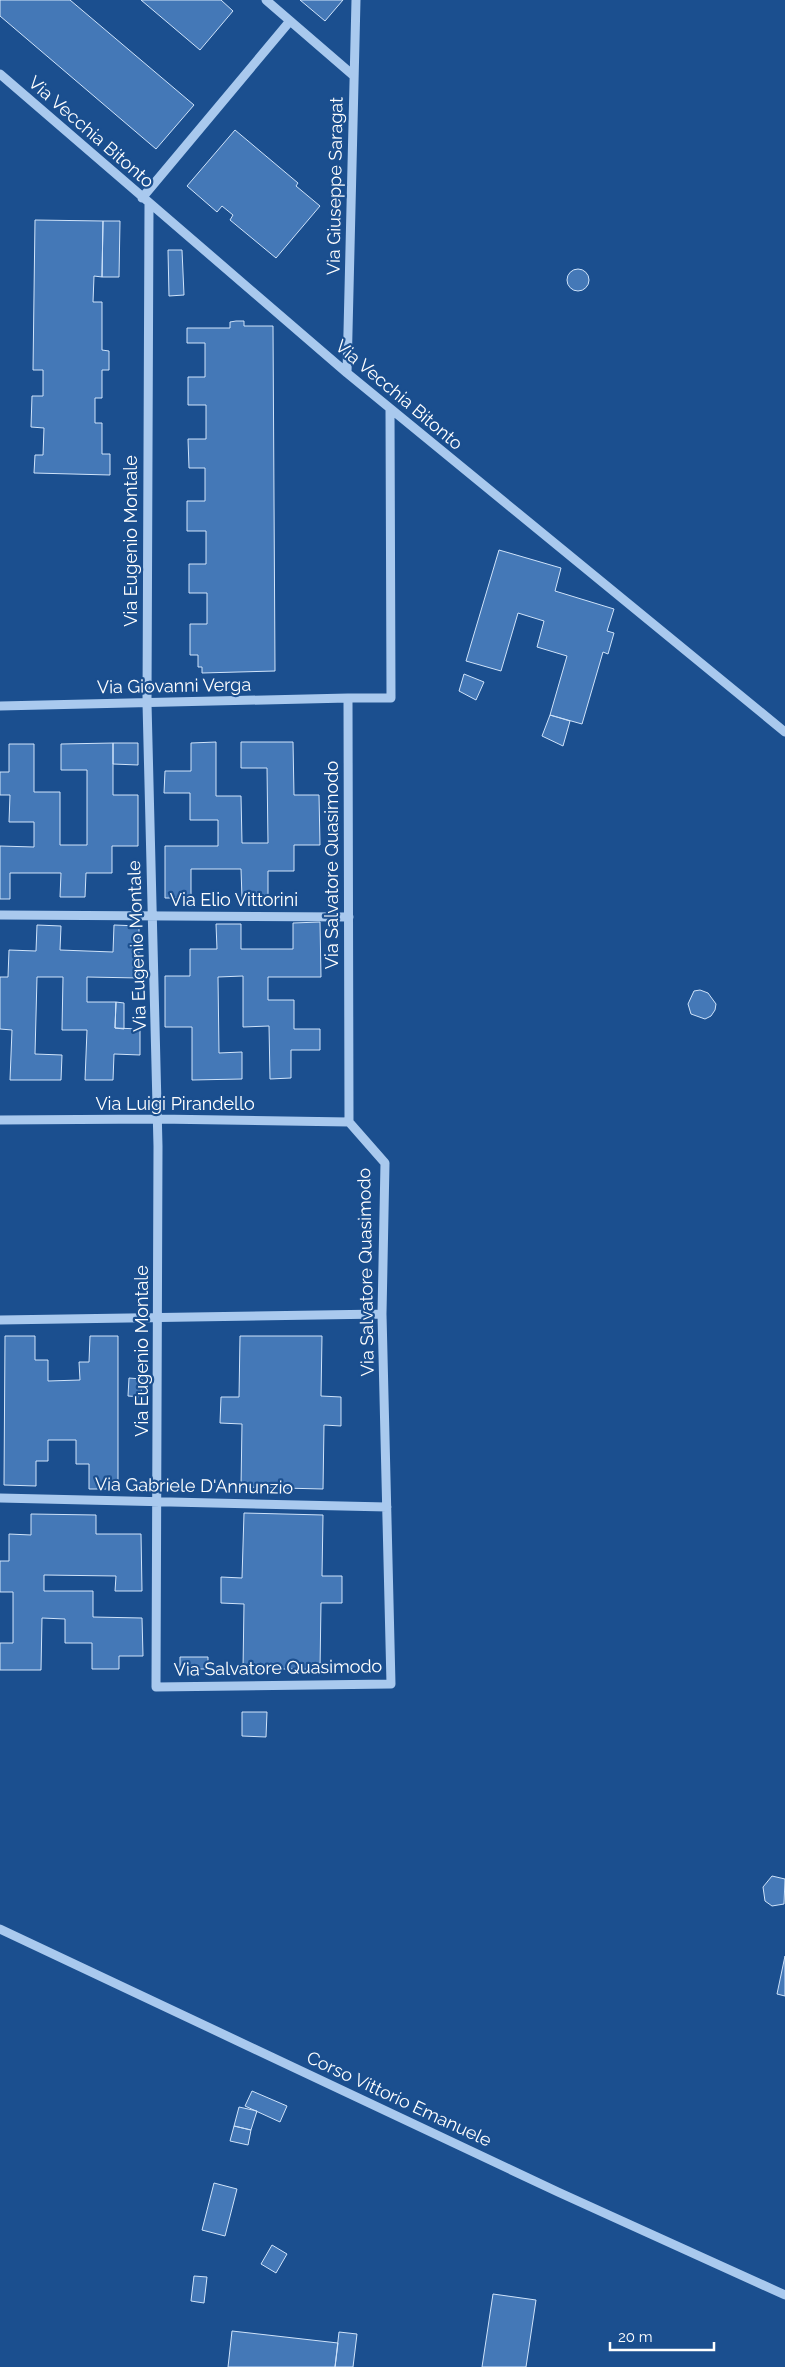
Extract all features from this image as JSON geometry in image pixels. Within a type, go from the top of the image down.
[{"type":"street","points":[[266,0],[354,76]]},
{"type":"street","name":"Via Giuseppe Saragat","points":[[347,373],[356,0]]},
{"type":"street","points":[[146,201],[290,21]]},
{"type":"street","name":"Via Vecchia Bitonto","points":[[0,74],[347,373],[785,732]]},
{"type":"street","name":"Via Eugenio Montale","points":[[146,201],[147,703],[158,1118],[156,1687]]},
{"type":"street","points":[[348,698],[392,698],[390,409]]},
{"type":"street","name":"Via Giovanni Verga","points":[[0,706],[348,698]]},
{"type":"street","name":"Via Salvatore Quasimodo","points":[[156,1687],[391,1684],[382,1314],[385,1163],[349,1122],[348,698]]},
{"type":"street","name":"Via Elio Vittorini","points":[[0,915],[349,917]]},
{"type":"street","name":"Via Luigi Pirandello","points":[[0,1120],[158,1118],[349,1122]]},
{"type":"street","points":[[0,1320],[382,1314]]},
{"type":"street","name":"Via Gabriele D'Annunzio","points":[[0,1498],[387,1507]]},
{"type":"street","name":"Corso Vittorio Emanuele","points":[[0,1929],[558,2192],[785,2295]]},
{"type":"building","points":[[0,0],[70,0],[194,105],[156,149],[0,16]]},
{"type":"building","points":[[141,0],[221,0],[233,11],[200,50]]},
{"type":"building","points":[[300,0],[343,0],[325,21]]},
{"type":"building","points":[[235,130],[298,183],[296,186],[320,206],[276,258],[230,220],[233,215],[222,206],[217,212],[187,186]]},
{"type":"building","points":[[35,220],[103,221],[102,277],[94,276],[93,302],[102,302],[102,350],[109,351],[109,370],[102,370],[102,398],[95,398],[95,423],[102,423],[102,454],[110,454],[110,475],[34,473],[35,455],[43,455],[44,428],[31,427],[32,396],[43,396],[43,370],[33,370]]},
{"type":"building","points":[[103,221],[120,221],[119,277],[102,277]]},
{"type":"building","points":[[168,250],[182,250],[184,295],[169,296]]},
{"type":"building","points":[[578,269],[586,272],[589,280],[586,288],[578,291],[570,288],[567,280],[570,272]]},
{"type":"building","points":[[244,321],[244,326],[273,326],[275,671],[202,673],[202,667],[198,667],[198,655],[190,655],[190,624],[207,624],[207,593],[189,593],[189,564],[206,564],[206,531],[187,531],[187,501],[205,501],[205,468],[189,468],[188,439],[206,439],[206,405],[188,405],[188,377],[205,377],[205,343],[187,343],[187,328],[230,328],[230,322]]},
{"type":"building","points":[[499,550],[561,568],[555,591],[614,609],[607,631],[614,633],[608,654],[603,652],[582,724],[550,715],[567,656],[537,647],[544,621],[518,613],[501,671],[466,661]]},
{"type":"building","points":[[464,674],[484,682],[476,700],[459,691]]},
{"type":"building","points":[[550,715],[570,721],[563,746],[542,736]]},
{"type":"building","points":[[216,742],[216,796],[241,796],[242,843],[268,843],[267,768],[241,768],[241,742],[293,742],[294,795],[319,795],[320,845],[294,845],[294,871],[268,871],[268,897],[242,898],[241,869],[191,869],[191,898],[165,898],[165,846],[218,846],[218,820],[190,820],[190,793],[164,793],[165,771],[191,771],[191,743]]},
{"type":"building","points":[[113,743],[113,795],[138,795],[138,846],[112,846],[112,873],[86,873],[85,897],[60,897],[61,873],[10,873],[10,899],[0,899],[0,846],[34,847],[34,822],[9,822],[10,795],[0,795],[0,772],[9,772],[9,744],[34,744],[34,792],[60,792],[60,845],[87,845],[87,770],[61,770],[61,744]]},
{"type":"building","points":[[113,743],[138,743],[138,765],[113,764]]},
{"type":"building","points":[[320,922],[321,977],[268,977],[268,1000],[294,1000],[294,1029],[320,1029],[320,1050],[291,1050],[291,1078],[270,1079],[269,1026],[243,1027],[243,976],[218,977],[219,1053],[242,1052],[242,1079],[192,1080],[192,1027],[165,1027],[165,976],[190,976],[190,949],[217,949],[216,924],[241,924],[241,949],[293,949],[293,923]]},
{"type":"building","points":[[37,925],[61,926],[60,950],[113,952],[114,925],[139,926],[139,978],[87,977],[87,1002],[116,1002],[115,1028],[140,1029],[140,1055],[114,1054],[113,1080],[85,1080],[87,1030],[62,1030],[63,977],[37,977],[35,1054],[62,1055],[61,1080],[10,1080],[12,1030],[0,1029],[0,977],[8,977],[9,950],[36,951]]},
{"type":"building","points":[[700,990],[708,993],[716,1004],[711,1016],[705,1019],[691,1014],[688,1004],[694,991]]},
{"type":"building","points":[[116,1002],[124,1003],[124,1029],[115,1028]]},
{"type":"building","points":[[5,1336],[35,1336],[35,1360],[48,1360],[48,1381],[80,1380],[79,1362],[89,1362],[90,1336],[118,1336],[118,1489],[89,1489],[89,1464],[76,1464],[76,1440],[48,1440],[48,1461],[36,1461],[36,1486],[4,1485]]},
{"type":"building","points":[[240,1336],[322,1336],[321,1396],[341,1397],[341,1426],[324,1425],[323,1489],[241,1487],[242,1424],[220,1423],[221,1397],[239,1397]]},
{"type":"building","points":[[129,1378],[142,1379],[141,1397],[128,1396]]},
{"type":"building","points":[[244,1513],[323,1515],[322,1576],[342,1576],[342,1603],[321,1603],[320,1669],[243,1669],[244,1604],[221,1603],[221,1577],[242,1578]]},
{"type":"building","points":[[31,1514],[96,1515],[96,1534],[141,1534],[142,1591],[115,1591],[116,1576],[44,1575],[44,1591],[93,1591],[93,1617],[142,1618],[143,1656],[119,1656],[119,1669],[92,1669],[92,1643],[65,1643],[65,1619],[42,1618],[41,1670],[0,1670],[0,1643],[13,1643],[13,1592],[0,1592],[0,1561],[9,1561],[9,1534],[31,1535]]},
{"type":"building","points":[[180,1657],[208,1657],[208,1669],[180,1669]]},
{"type":"building","points":[[242,1712],[267,1712],[266,1737],[242,1736]]},
{"type":"building","points":[[772,1876],[785,1879],[784,1904],[772,1906],[765,1901],[763,1887]]},
{"type":"building","points":[[785,1956],[785,1996],[777,1994]]},
{"type":"building","points":[[252,2091],[287,2106],[280,2122],[245,2106]]},
{"type":"building","points":[[239,2107],[257,2111],[251,2130],[234,2126]]},
{"type":"building","points":[[234,2126],[251,2130],[248,2145],[230,2141]]},
{"type":"building","points":[[214,2183],[237,2189],[225,2236],[202,2230]]},
{"type":"building","points":[[272,2245],[287,2254],[276,2273],[261,2264]]},
{"type":"building","points":[[194,2276],[207,2277],[204,2303],[191,2301]]},
{"type":"building","points":[[493,2294],[536,2300],[526,2367],[482,2367]]},
{"type":"building","points":[[232,2331],[338,2343],[335,2367],[228,2367]]},
{"type":"building","points":[[339,2332],[357,2334],[353,2367],[335,2367]]}]
